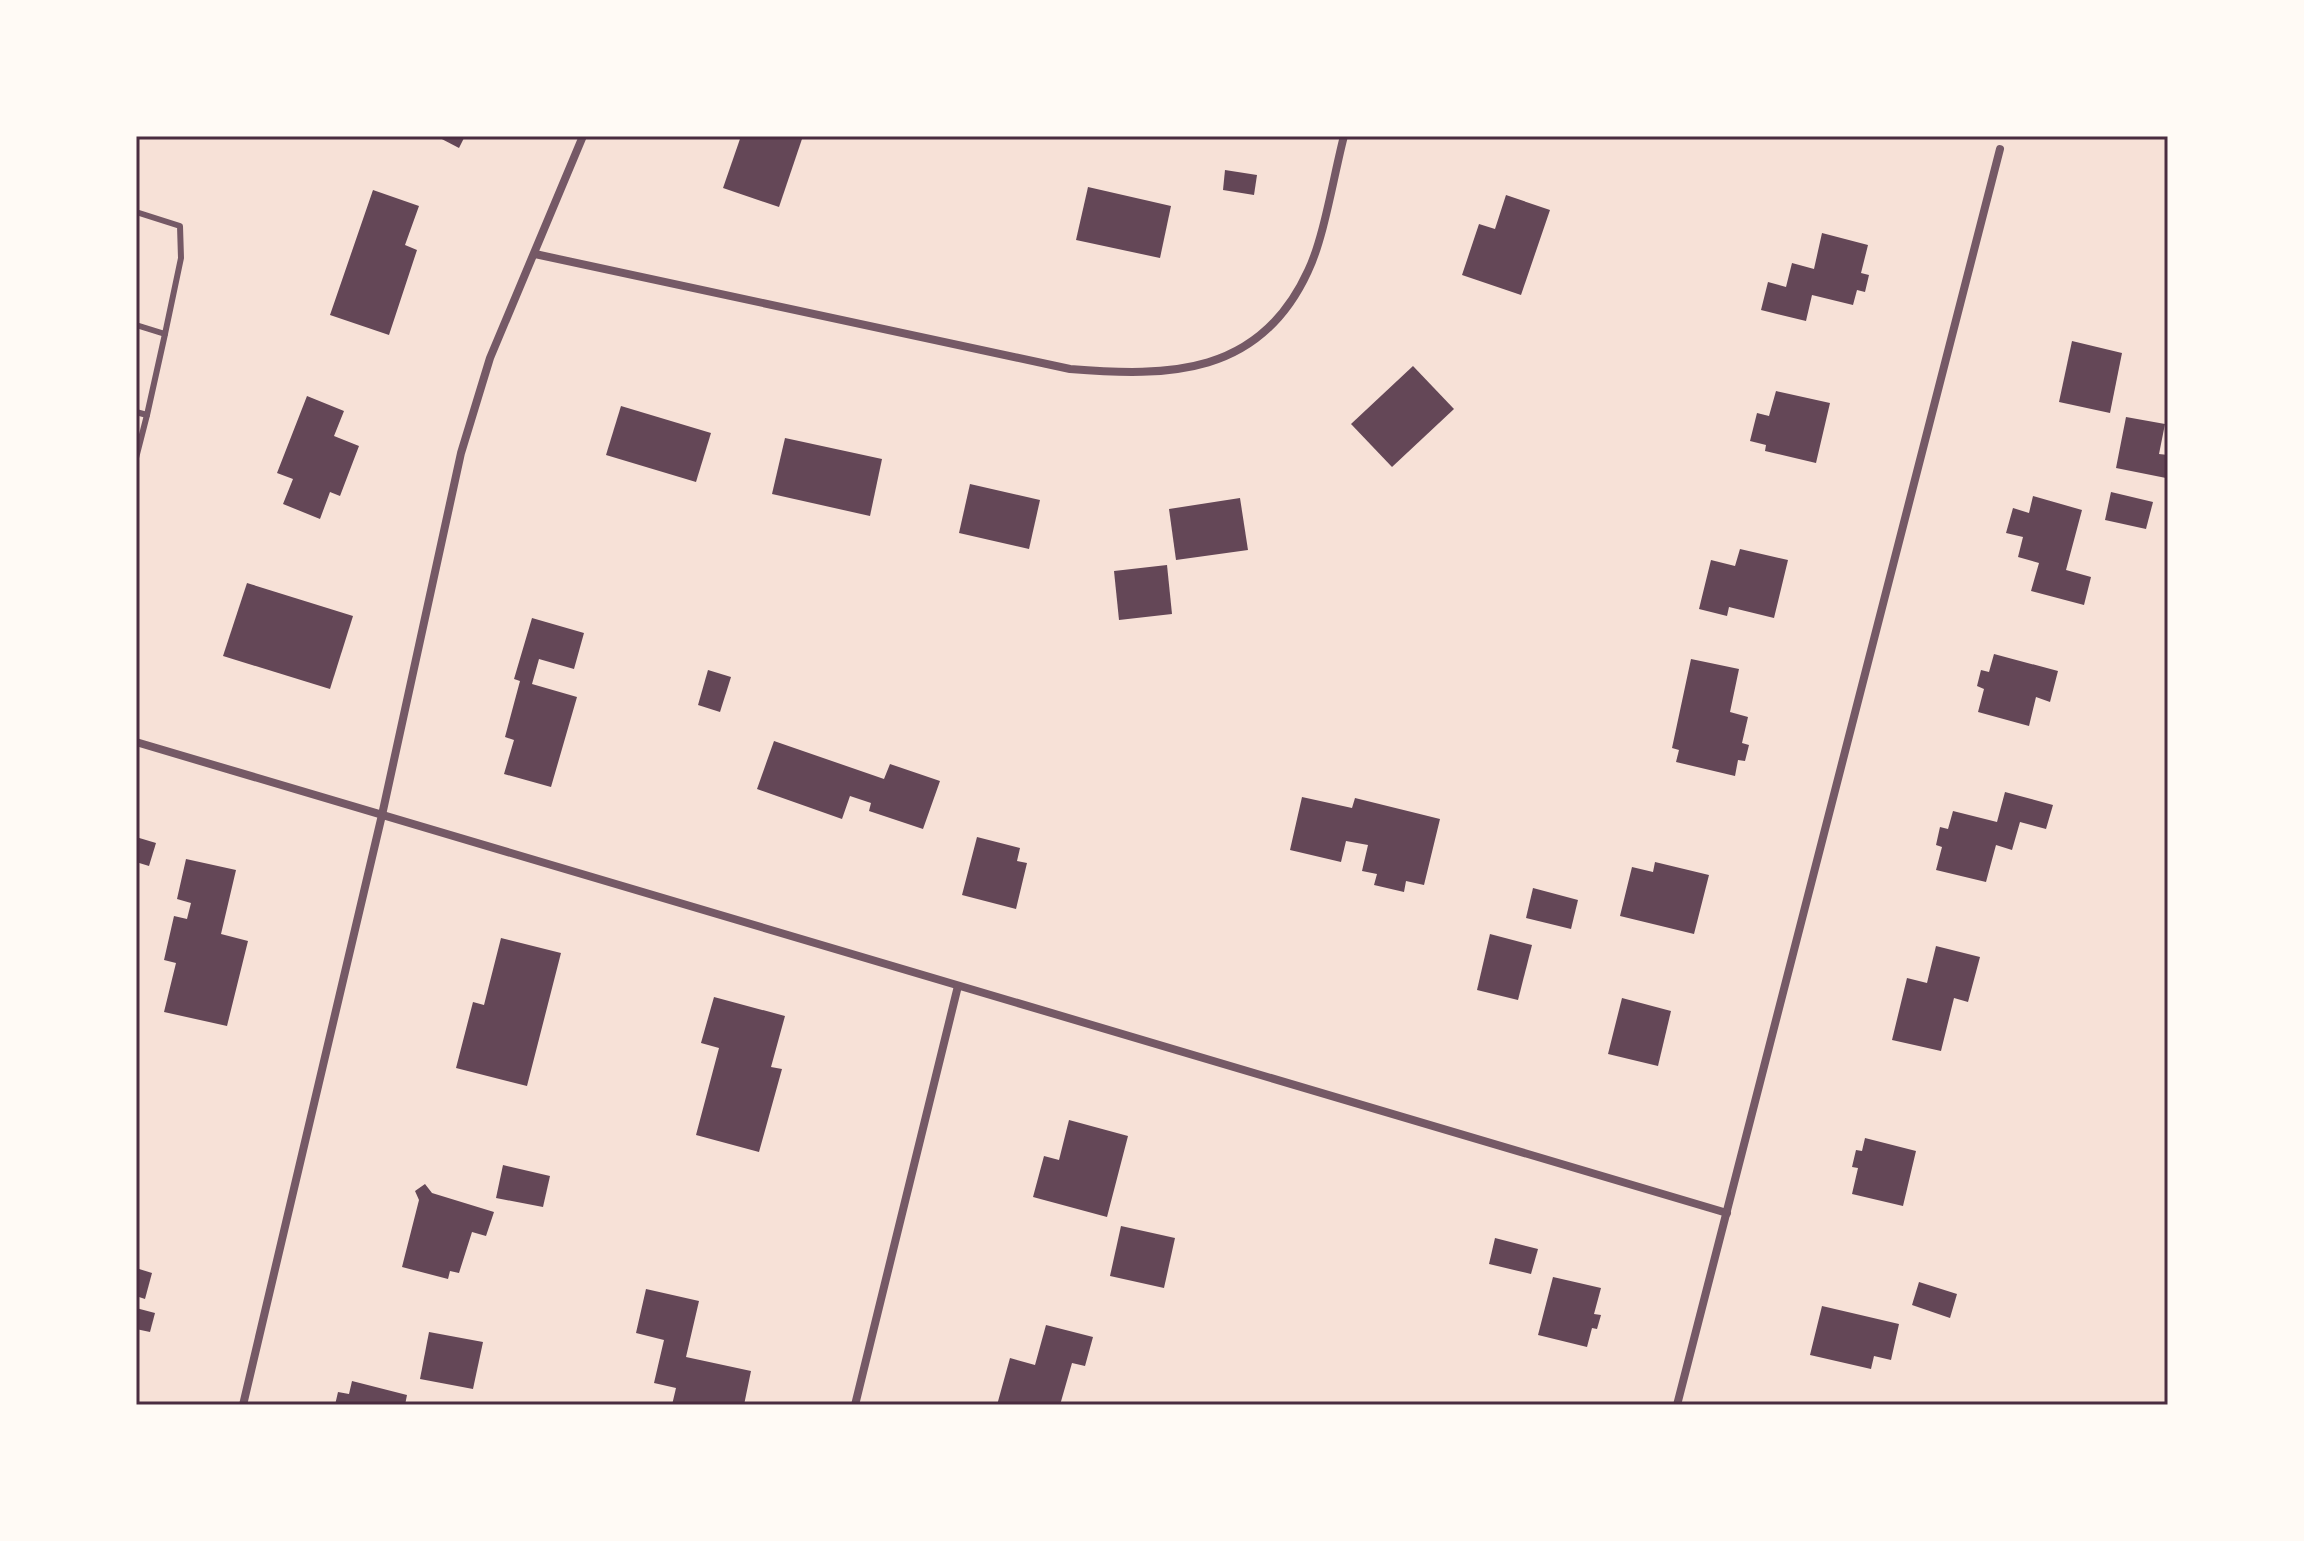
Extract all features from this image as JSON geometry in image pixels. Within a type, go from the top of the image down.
[{"type":"street","points":[[243,1405],[382,815],[461,453],[490,358],[583,136]]},
{"type":"street","points":[[535,254],[1070,369],[1141,375],[1191,369],[1247,347],[1284,310],[1309,271],[1344,136]]},
{"type":"street","points":[[1677,1405],[2000,149]]},
{"type":"street","points":[[136,742],[1727,1213]]},
{"type":"street","points":[[855,1405],[958,986]]},
{"type":"lane","points":[[136,212],[180,226],[181,258],[136,458]]},
{"type":"lane","points":[[136,325],[165,334]]},
{"type":"lane","points":[[136,412],[147,415]]},
{"type":"building","points":[[436,136],[465,136],[459,148]]},
{"type":"building","points":[[741,136],[803,136],[779,207],[723,188]]},
{"type":"building","points":[[1225,170],[1257,175],[1254,195],[1223,190]]},
{"type":"building","points":[[1088,187],[1171,206],[1160,258],[1076,240]]},
{"type":"building","points":[[373,190],[419,206],[405,245],[417,250],[389,335],[330,315]]},
{"type":"building","points":[[1506,195],[1550,210],[1521,295],[1462,275],[1479,224],[1495,229]]},
{"type":"building","points":[[1822,233],[1868,245],[1861,273],[1869,275],[1865,292],[1857,290],[1853,305],[1812,295],[1806,321],[1761,310],[1768,282],[1786,287],[1792,263],[1814,269]]},
{"type":"building","points":[[2072,341],[2122,353],[2110,413],[2059,402]]},
{"type":"building","points":[[1413,366],[1454,409],[1392,467],[1351,424]]},
{"type":"building","points":[[1776,391],[1830,403],[1816,463],[1765,451],[1766,445],[1750,441],[1757,413],[1769,416]]},
{"type":"building","points":[[307,396],[344,411],[334,436],[359,446],[340,496],[330,492],[320,519],[283,504],[293,479],[277,473]]},
{"type":"building","points":[[621,406],[711,433],[696,482],[606,455]]},
{"type":"building","points":[[2126,417],[2165,424],[2159,454],[2168,455],[2166,478],[2116,468]]},
{"type":"building","points":[[785,438],[882,459],[870,516],[772,494]]},
{"type":"building","points":[[970,484],[1040,500],[1029,549],[959,533]]},
{"type":"building","points":[[2111,492],[2153,502],[2146,529],[2105,520]]},
{"type":"building","points":[[2033,496],[2082,510],[2066,570],[2091,577],[2084,605],[2031,591],[2039,563],[2018,557],[2023,537],[2006,533],[2013,508],[2029,513]]},
{"type":"building","points":[[1240,498],[1248,550],[1176,560],[1169,509]]},
{"type":"building","points":[[1740,549],[1788,560],[1774,618],[1729,607],[1727,616],[1699,609],[1711,560],[1735,566]]},
{"type":"building","points":[[1167,565],[1172,614],[1119,620],[1114,571]]},
{"type":"building","points":[[247,583],[353,616],[330,689],[223,656]]},
{"type":"building","points":[[532,618],[584,633],[574,669],[539,659],[532,684],[577,697],[551,787],[504,774],[514,740],[505,737],[520,681],[514,679]]},
{"type":"building","points":[[1994,654],[2058,671],[2050,702],[2036,697],[2029,726],[1978,712],[1984,689],[1977,686],[1981,670],[1989,672]]},
{"type":"building","points":[[1691,659],[1739,669],[1730,712],[1748,717],[1742,743],[1749,745],[1745,761],[1738,760],[1735,776],[1676,762],[1679,750],[1672,748]]},
{"type":"building","points":[[708,670],[731,677],[720,712],[698,705]]},
{"type":"building","points":[[774,741],[884,779],[890,764],[940,781],[923,829],[869,811],[871,803],[850,796],[842,819],[757,789]]},
{"type":"building","points":[[2005,792],[2053,805],[2046,829],[2020,822],[2012,850],[1996,845],[1986,882],[1936,870],[1942,847],[1936,845],[1940,827],[1948,829],[1953,811],[1997,822]]},
{"type":"building","points":[[1302,797],[1352,808],[1355,798],[1440,819],[1424,885],[1406,881],[1404,892],[1374,885],[1377,874],[1362,871],[1368,845],[1346,841],[1341,862],[1290,850]]},
{"type":"building","points":[[136,837],[156,843],[149,866],[136,862]]},
{"type":"building","points":[[977,837],[1020,848],[1017,861],[1027,863],[1016,909],[962,895]]},
{"type":"building","points":[[186,859],[236,870],[221,934],[248,941],[227,1026],[164,1012],[176,963],[164,960],[174,916],[187,919],[191,903],[177,899]]},
{"type":"building","points":[[1655,862],[1709,875],[1694,934],[1620,916],[1632,867],[1653,872]]},
{"type":"building","points":[[1533,888],[1578,900],[1571,929],[1526,918]]},
{"type":"building","points":[[1490,934],[1532,945],[1518,1000],[1477,990]]},
{"type":"building","points":[[501,938],[561,953],[527,1086],[456,1068],[473,1002],[484,1005]]},
{"type":"building","points":[[1936,946],[1980,957],[1968,1002],[1954,998],[1941,1051],[1892,1040],[1907,978],[1927,983]]},
{"type":"building","points":[[714,997],[785,1016],[771,1067],[782,1069],[759,1152],[696,1135],[719,1048],[701,1043]]},
{"type":"building","points":[[1622,998],[1671,1011],[1658,1066],[1608,1054]]},
{"type":"building","points":[[1069,1120],[1128,1136],[1107,1217],[1033,1197],[1044,1156],[1059,1160]]},
{"type":"building","points":[[1865,1138],[1916,1151],[1903,1206],[1852,1194],[1858,1168],[1852,1167],[1856,1150],[1862,1151]]},
{"type":"building","points":[[503,1165],[550,1176],[543,1207],[496,1198]]},
{"type":"building","points":[[425,1184],[432,1193],[494,1212],[486,1236],[472,1232],[459,1273],[450,1271],[448,1279],[402,1267],[419,1200],[415,1191]]},
{"type":"building","points":[[1121,1226],[1175,1238],[1164,1288],[1110,1276]]},
{"type":"building","points":[[1495,1238],[1538,1249],[1531,1274],[1489,1264]]},
{"type":"building","points":[[136,1268],[152,1273],[145,1299],[136,1296]]},
{"type":"building","points":[[1553,1277],[1601,1288],[1594,1314],[1601,1315],[1597,1329],[1592,1328],[1587,1347],[1538,1335]]},
{"type":"building","points":[[1919,1282],[1957,1294],[1950,1318],[1912,1305]]},
{"type":"building","points":[[646,1289],[699,1301],[686,1357],[751,1371],[744,1405],[672,1405],[676,1388],[654,1383],[664,1340],[636,1333]]},
{"type":"building","points":[[1822,1306],[1899,1324],[1891,1360],[1874,1356],[1871,1369],[1810,1355]]},
{"type":"building","points":[[136,1308],[155,1313],[150,1332],[136,1329]]},
{"type":"building","points":[[1046,1325],[1093,1337],[1085,1366],[1072,1363],[1060,1405],[997,1405],[1010,1358],[1035,1365]]},
{"type":"building","points":[[429,1332],[483,1342],[473,1389],[420,1379]]},
{"type":"building","points":[[352,1381],[407,1395],[405,1405],[335,1405],[338,1392],[349,1394]]}]
